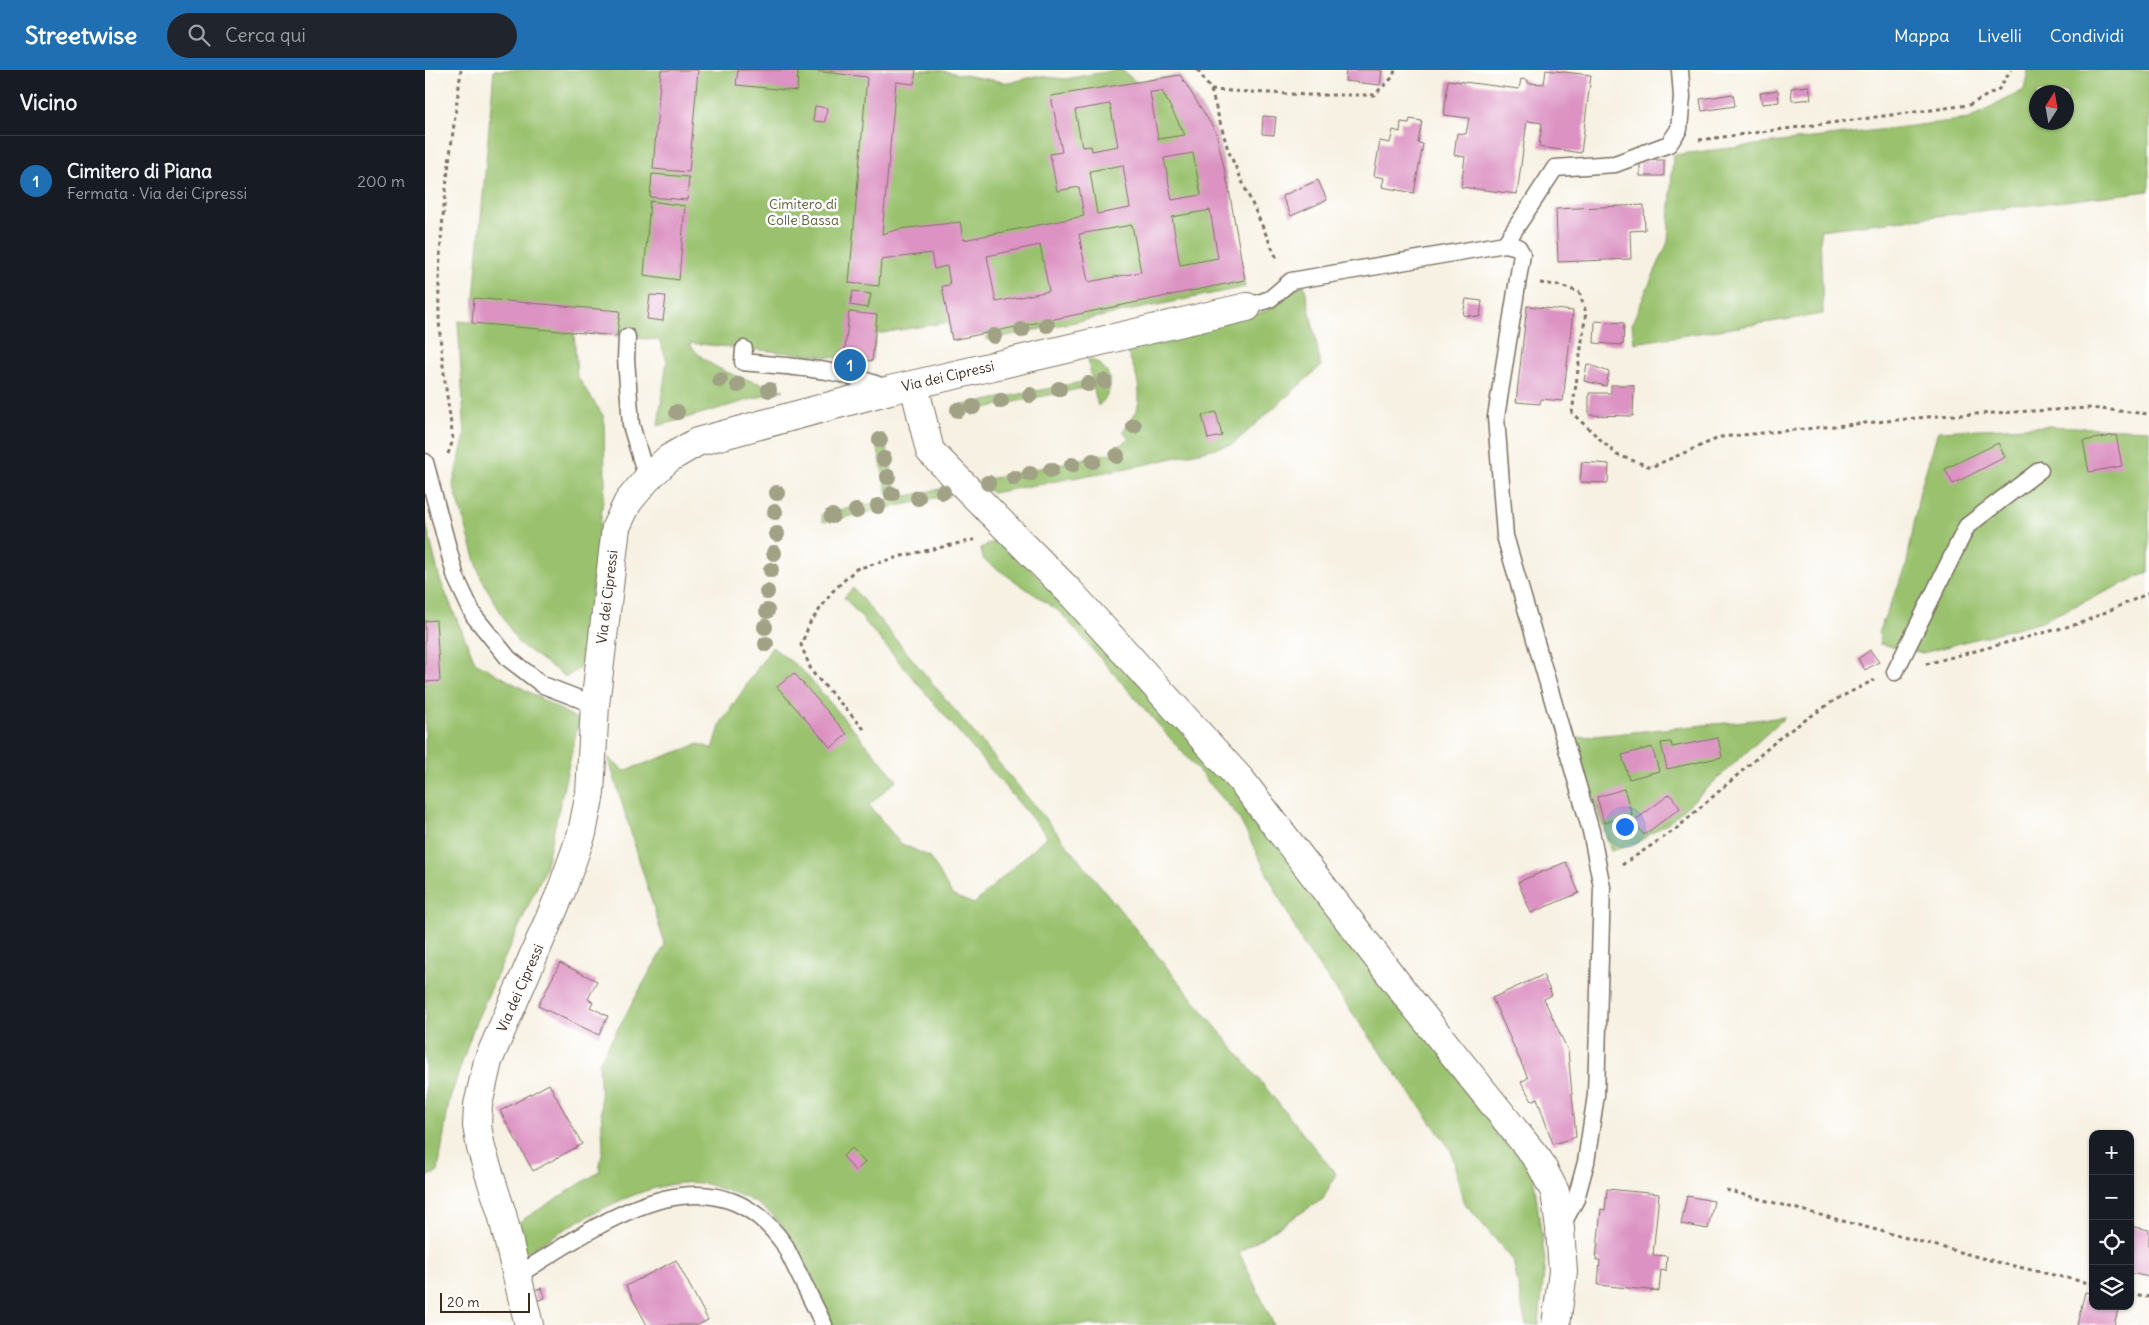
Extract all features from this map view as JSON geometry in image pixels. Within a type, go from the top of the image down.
[{"type":"street","name":"Via dei Cipressi","points":[[529,1325],[518,1275],[479,1142],[477,1115],[479,1096],[493,1050],[561,892],[578,846],[589,793],[595,705],[616,527],[628,502],[667,459],[697,442],[902,387],[1247,306]]},
{"type":"street","points":[[902,387],[930,451],[1070,592],[1241,780],[1406,995],[1539,1161],[1555,1192],[1560,1229],[1563,1271],[1556,1325]]},
{"type":"lane","points":[[1505,244],[1555,168],[1615,164],[1669,144],[1679,129],[1682,97],[1680,70]]},
{"type":"lane","points":[[1247,306],[1270,299],[1291,281],[1505,244],[1518,247],[1522,254],[1496,417],[1505,536],[1591,831],[1602,887],[1596,1095],[1586,1162],[1576,1199],[1560,1229]]},
{"type":"lane","points":[[627,336],[625,359],[631,425],[647,479]]},
{"type":"lane","points":[[744,349],[743,362],[829,371],[902,387]]},
{"type":"lane","points":[[425,462],[457,578],[474,616],[509,658],[543,685],[595,705]]},
{"type":"lane","points":[[1895,672],[1967,526],[2040,470]]},
{"type":"lane","points":[[518,1275],[598,1226],[639,1206],[683,1196],[725,1198],[750,1209],[775,1232],[784,1244],[824,1325]]},
{"type":"path","points":[[431,485],[446,462],[453,440],[439,317],[439,277],[447,176],[461,70]]},
{"type":"path","points":[[1198,70],[1211,90],[1227,150],[1278,260],[1291,281]]},
{"type":"path","points":[[1211,90],[1309,95],[1373,95],[1393,77],[1395,70]]},
{"type":"path","points":[[1669,144],[1969,105],[1999,90],[2011,70]]},
{"type":"path","points":[[1517,281],[1557,285],[1579,292],[1586,312],[1572,413],[1617,456],[1651,467],[1721,437],[1937,416],[2090,408],[2149,414]]},
{"type":"path","points":[[864,729],[812,672],[801,646],[810,623],[833,591],[856,569],[901,556],[1011,534]]},
{"type":"path","points":[[1602,887],[1620,866],[1676,829],[1783,735],[1835,700],[1881,676],[2081,623],[2149,593]]},
{"type":"path","points":[[1726,1190],[2001,1264],[2089,1283]]},
{"type":"path","points":[[2134,1294],[2149,1297]]},
{"type":"green space","name":"Cimitero di Colle Bassa","points":[[494,70],[937,70],[1009,83],[1036,76],[1065,79],[1116,70],[1122,70],[1136,82],[1180,75],[1216,132],[1229,190],[1245,287],[987,340],[986,333],[952,340],[948,322],[876,334],[872,361],[689,343],[707,361],[731,374],[784,390],[658,426],[667,360],[659,340],[574,332],[577,376],[604,417],[605,484],[583,666],[566,677],[518,643],[481,578],[453,484],[465,435],[458,321],[472,322]]},
{"type":"green space","points":[[2028,70],[2149,70],[2149,191],[1820,230],[1823,314],[1634,343],[1632,323],[1668,242],[1673,155],[1969,119],[2024,90]]},
{"type":"green space","points":[[1304,283],[1321,366],[1233,444],[1143,465],[992,493],[979,481],[1110,453],[1129,438],[1123,431],[1138,407],[1138,382],[1126,350],[1266,311]]},
{"type":"green space","points":[[1088,359],[1103,367],[1109,379],[1108,393],[1098,406],[1093,386],[956,414],[954,407],[1092,380]]},
{"type":"green space","points":[[2047,426],[2149,430],[2149,572],[2042,621],[1923,653],[1880,644],[1879,630],[1906,568],[1920,490],[1938,431]]},
{"type":"green space","points":[[883,434],[898,498],[949,487],[954,494],[823,522],[821,514],[889,500],[875,436]]},
{"type":"green space","points":[[425,519],[440,580],[475,662],[579,720],[545,869],[474,1026],[449,1102],[438,1172],[425,1178]]},
{"type":"green space","points":[[1001,538],[1240,790],[1533,1173],[1545,1260],[1539,1325],[1526,1325],[1513,1260],[1463,1201],[1451,1150],[1303,944],[1238,816],[1060,612],[983,559],[981,548]]},
{"type":"green space","points":[[853,588],[1054,829],[1336,1174],[1323,1199],[1239,1252],[1274,1325],[833,1325],[802,1258],[778,1221],[761,1206],[748,1199],[701,1183],[679,1183],[633,1195],[585,1218],[524,1254],[516,1224],[599,1172],[603,1148],[599,1062],[665,945],[608,757],[624,771],[699,744],[713,749],[721,723],[772,647],[802,670],[897,780],[869,805],[900,843],[930,857],[952,895],[974,904],[1047,836],[844,597]]},
{"type":"green space","points":[[1785,717],[1671,821],[1635,844],[1611,851],[1574,738]]},
{"type":"building","points":[[661,70],[698,70],[689,172],[653,169]]},
{"type":"building","points":[[738,70],[798,70],[797,91],[736,85]]},
{"type":"building","points":[[805,70],[916,70],[914,84],[896,82],[882,234],[900,229],[960,222],[963,240],[1084,216],[1079,187],[1057,191],[1050,154],[1062,152],[1051,96],[1180,75],[1216,132],[1229,190],[1245,280],[952,340],[942,286],[950,285],[947,266],[934,269],[931,253],[881,260],[879,286],[849,283],[867,77]],"holes":[[[1162,91],[1185,135],[1158,139],[1150,92]],[[1110,104],[1118,146],[1092,151],[1091,146],[1082,147],[1075,110]],[[1193,153],[1201,195],[1172,200],[1164,158]],[[1123,165],[1130,208],[1097,214],[1090,171]],[[1210,210],[1218,258],[1180,265],[1172,217]],[[1132,225],[1141,272],[1088,282],[1079,234]],[[1040,245],[1049,291],[996,302],[987,256]]]},
{"type":"building","points":[[1346,70],[1382,70],[1380,85],[1345,81]]},
{"type":"building","points":[[1546,70],[1591,75],[1581,153],[1539,147],[1542,123],[1527,121],[1517,194],[1461,187],[1465,157],[1454,155],[1457,133],[1466,134],[1469,118],[1444,115],[1448,80],[1519,89],[1521,79],[1528,80],[1528,83],[1544,84]]},
{"type":"building","points":[[1809,86],[1811,99],[1792,101],[1791,88]]},
{"type":"building","points":[[1778,90],[1779,102],[1762,104],[1760,93]]},
{"type":"building","points":[[1733,94],[1735,106],[1702,111],[1700,99]]},
{"type":"building","points":[[815,106],[827,108],[825,122],[813,121]]},
{"type":"building","points":[[1263,116],[1276,117],[1274,135],[1262,134]]},
{"type":"building","points":[[1410,119],[1422,121],[1418,143],[1423,144],[1414,193],[1382,187],[1384,178],[1374,176],[1380,141],[1390,143],[1393,130],[1400,132],[1401,122],[1409,123]]},
{"type":"building","points":[[1640,160],[1664,160],[1664,176],[1640,176]]},
{"type":"building","points":[[652,174],[689,177],[687,200],[650,197]]},
{"type":"building","points":[[1318,180],[1327,200],[1291,216],[1282,196]]},
{"type":"building","points":[[650,201],[685,206],[679,280],[644,275]]},
{"type":"building","points":[[1644,205],[1645,230],[1630,231],[1631,259],[1558,262],[1556,209]]},
{"type":"building","points":[[853,291],[871,294],[868,308],[850,305]]},
{"type":"building","points":[[650,295],[666,296],[663,321],[647,319]]},
{"type":"building","points":[[474,298],[620,311],[617,336],[472,323]]},
{"type":"building","points":[[1466,299],[1482,301],[1480,317],[1463,315]]},
{"type":"building","points":[[1527,306],[1573,311],[1563,401],[1541,399],[1540,404],[1516,402]]},
{"type":"building","points":[[849,312],[877,315],[872,361],[844,358]]},
{"type":"building","points":[[1595,321],[1624,323],[1623,345],[1594,343]]},
{"type":"building","points":[[1587,364],[1609,372],[1606,386],[1584,381]]},
{"type":"building","points":[[1611,385],[1634,385],[1633,416],[1589,415],[1589,393],[1611,393]]},
{"type":"building","points":[[1216,412],[1222,436],[1208,439],[1202,415]]},
{"type":"building","points":[[2116,435],[2122,466],[2089,472],[2083,441]]},
{"type":"building","points":[[1998,443],[2005,457],[1953,484],[1945,469]]},
{"type":"building","points":[[1582,462],[1609,464],[1608,483],[1580,482]]},
{"type":"building","points":[[436,620],[440,681],[425,682],[425,621]]},
{"type":"building","points":[[1870,650],[1879,662],[1865,670],[1858,659]]},
{"type":"building","points":[[794,673],[847,734],[831,748],[777,687]]},
{"type":"building","points":[[1718,738],[1722,757],[1667,769],[1661,743],[1671,742],[1672,747]]},
{"type":"building","points":[[1652,747],[1659,771],[1629,779],[1622,755]]},
{"type":"building","points":[[1624,789],[1632,815],[1604,823],[1597,797]]},
{"type":"building","points":[[1670,794],[1680,808],[1644,835],[1634,821]]},
{"type":"building","points":[[1566,862],[1579,893],[1531,913],[1518,882]]},
{"type":"building","points":[[560,963],[597,981],[588,999],[593,1002],[590,1007],[608,1016],[599,1035],[538,1006]]},
{"type":"building","points":[[1543,975],[1552,995],[1544,999],[1568,1051],[1576,1137],[1553,1144],[1537,1098],[1532,1101],[1521,1082],[1528,1078],[1492,998]]},
{"type":"building","points":[[549,1084],[582,1144],[533,1171],[500,1111]]},
{"type":"building","points":[[852,1148],[865,1163],[855,1171],[843,1156]]},
{"type":"building","points":[[1607,1189],[1659,1194],[1653,1255],[1667,1256],[1666,1271],[1661,1270],[1659,1291],[1598,1285],[1600,1260],[1596,1260],[1601,1209],[1605,1210]]},
{"type":"building","points":[[1687,1196],[1714,1201],[1708,1229],[1681,1224]]},
{"type":"building","points":[[2134,1227],[2149,1230],[2149,1277],[2134,1274]]},
{"type":"building","points":[[676,1260],[708,1320],[698,1325],[647,1325],[626,1286]]},
{"type":"building","points":[[542,1288],[545,1298],[536,1301],[533,1290]]},
{"type":"building","points":[[2085,1292],[2089,1292],[2089,1310],[2118,1310],[2114,1325],[2077,1325]]},
{"type":"place","name":"Cimitero di Piana","points":[[850,365]]}]
